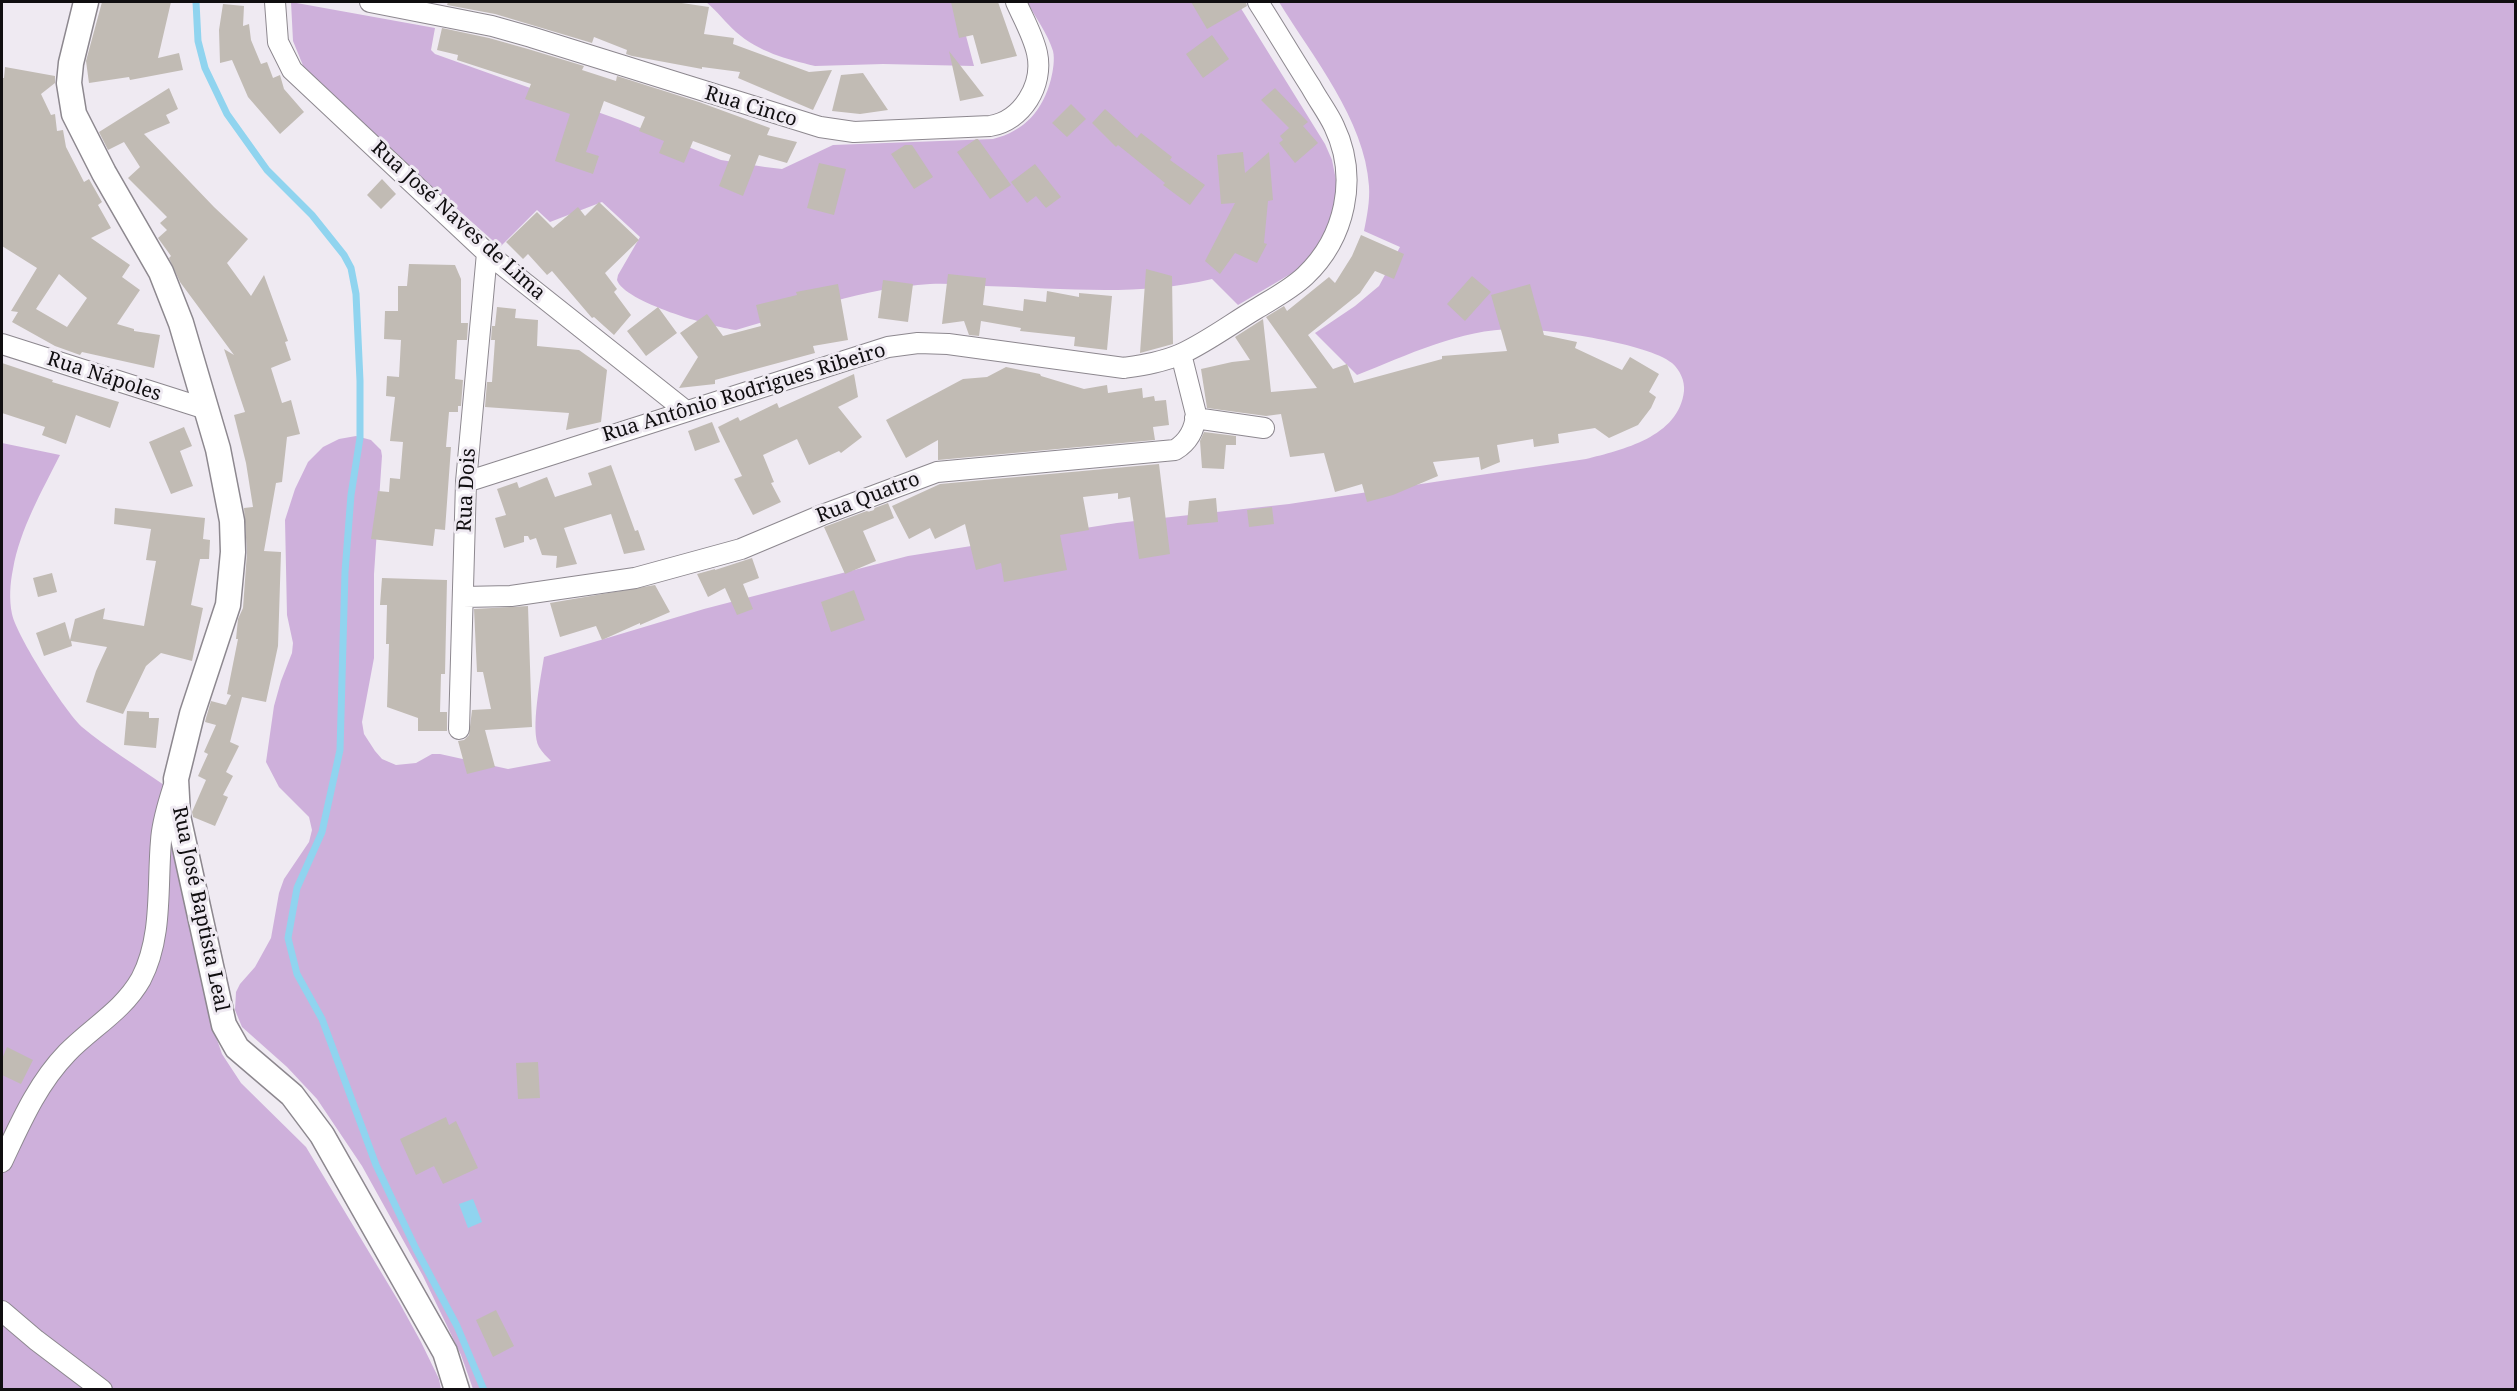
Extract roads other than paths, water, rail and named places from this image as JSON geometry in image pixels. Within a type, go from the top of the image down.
[{"type":"street","name":"Rua José Baptista Leal","points":[[86,2],[71,63],[69,83],[74,114],[104,173],[161,272],[181,323],[218,449],[232,521],[232,581],[220,636],[190,723],[176,779],[177,816],[224,1025],[246,1058],[291,1095],[322,1135],[445,1352],[457,1389]]},
{"type":"street","name":"Rua José Naves de Lima","points":[[275,2],[278,42],[292,70],[487,253],[686,411]]},
{"type":"street","name":"Rua Cinco","points":[[370,2],[502,29],[798,122],[854,132],[990,126],[1007,121],[1016,115],[1034,87],[1038,62],[1032,38],[1016,2]]},
{"type":"street","name":"Rua Antônio Rodrigues Ribeiro","points":[[466,482],[888,347],[918,343],[948,344],[1124,368],[1150,364],[1181,354],[1280,295],[1305,276],[1322,257],[1335,237],[1343,217],[1347,196],[1347,173],[1335,127],[1258,2]]},
{"type":"street","name":"Rua Dois","points":[[459,729],[466,482],[487,253]]},
{"type":"street","name":"Rua Nápoles","points":[[2,344],[206,410]]},
{"type":"street","points":[[1181,354],[1195,418],[1264,428]]},
{"type":"street","name":"Rua Quatro","points":[[464,597],[512,596],[635,578],[741,549],[822,515],[937,472],[1175,450],[1189,437],[1195,418]]},
{"type":"street","points":[[2,1162],[42,1083],[68,1052],[120,1006],[140,980],[151,949],[159,902],[160,851],[164,817],[176,779]]},
{"type":"street","points":[[2,1311],[36,1340],[102,1389]]},
{"type":"water","points":[[473,1199],[482,1222],[468,1228],[459,1204]]},
{"type":"waterway","points":[[196,2],[198,41],[205,68],[227,114],[267,170],[312,215],[344,255],[351,268],[356,294],[360,438],[351,495],[345,572],[340,750],[322,832],[297,888],[288,938],[297,974],[322,1019],[376,1165],[416,1249],[457,1326],[484,1390]]}]
